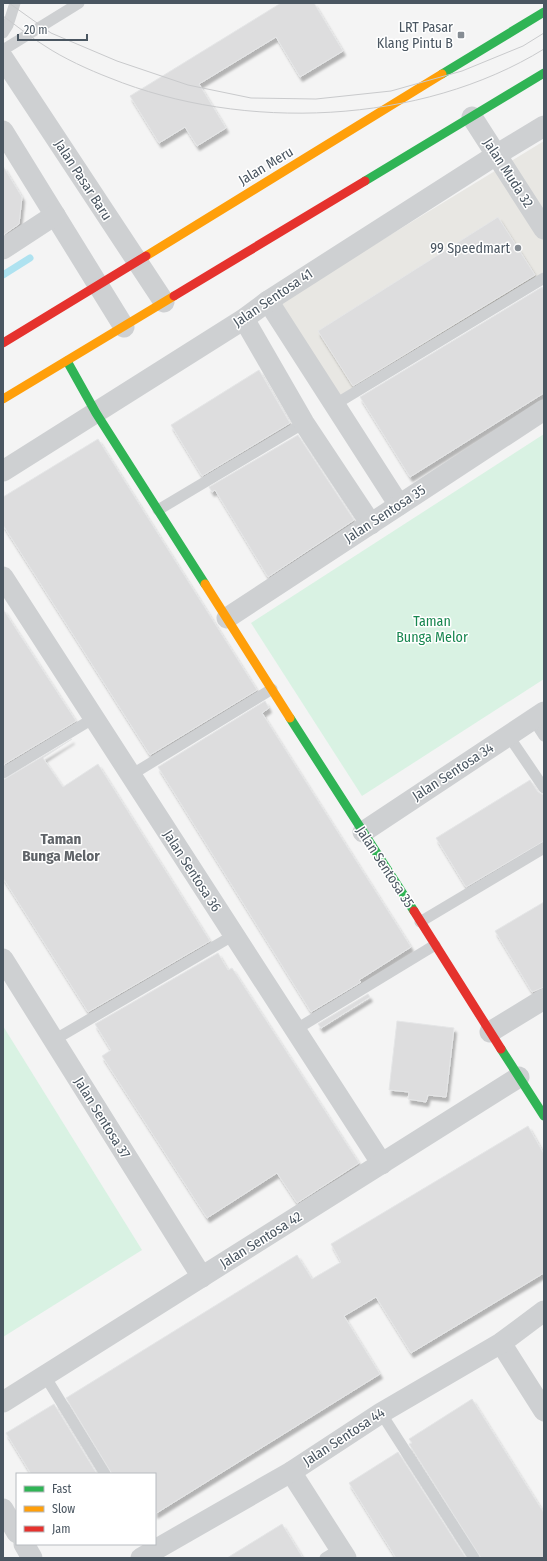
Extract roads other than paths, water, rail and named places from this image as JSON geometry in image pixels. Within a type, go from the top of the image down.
[{"type":"main road","name":"Jalan Meru","points":[[3,343],[544,12]]},
{"type":"main road","points":[[3,399],[472,117],[544,72]]},
{"type":"main road","name":"Jalan Sentosa 35","points":[[67,361],[96,412],[544,1116]]},
{"type":"street","name":"Jalan Pasar Baru","points":[[3,58],[136,262],[164,302]]},
{"type":"street","name":"Jalan Muda 32","points":[[472,117],[544,228]]},
{"type":"street","name":"Jalan Sentosa 41","points":[[3,471],[244,319],[268,301],[496,155],[544,126]]},
{"type":"street","points":[[3,131],[124,327]]},
{"type":"street","points":[[3,249],[55,215]]},
{"type":"street","points":[[268,301],[399,505]]},
{"type":"street","points":[[244,319],[304,423],[371,524]]},
{"type":"street","name":"Jalan Sentosa 35","points":[[227,618],[544,410]]},
{"type":"street","name":"Jalan Sentosa 36","points":[[3,577],[382,1164]]},
{"type":"street","name":"Jalan Sentosa 34","points":[[363,832],[508,735],[540,722]]},
{"type":"street","name":"Jalan Sentosa 37","points":[[3,961],[202,1277]]},
{"type":"street","points":[[490,1032],[544,999]]},
{"type":"street","name":"Jalan Sentosa 42","points":[[3,1402],[519,1077]]},
{"type":"street","name":"Jalan Sentosa 44","points":[[147,1551],[291,1472],[381,1413],[501,1343],[544,1311]]},
{"type":"street","points":[[501,1343],[544,1411]]},
{"type":"street","points":[[291,1472],[337,1555]]},
{"type":"street","points":[[3,1510],[16,1531]]},
{"type":"street","points":[[25,1545],[32,1558]]},
{"type":"lane","points":[[3,33],[8,25],[15,3]]},
{"type":"lane","points":[[3,50],[79,3]]},
{"type":"lane","points":[[334,405],[544,278]]},
{"type":"lane","points":[[158,510],[304,423]]},
{"type":"lane","points":[[131,775],[272,689]]},
{"type":"lane","points":[[3,773],[94,718]]},
{"type":"lane","points":[[508,735],[544,788]]},
{"type":"lane","points":[[420,922],[544,848]]},
{"type":"lane","points":[[54,1040],[234,935]]},
{"type":"lane","points":[[295,1030],[435,945]]},
{"type":"lane","points":[[45,1376],[104,1473]]},
{"type":"lane","points":[[381,1413],[474,1558]]},
{"type":"waterway","points":[[3,275],[30,258]]},
{"type":"tram line","points":[[9,3],[51,33],[117,61],[188,85],[251,98],[316,99],[391,91],[462,71],[523,46],[544,33]]},
{"type":"tram line","points":[[3,16],[34,39],[76,64],[110,78],[162,95],[217,107],[273,113],[331,112],[388,106],[443,93],[495,74],[544,49]]},
{"type":"place","name":"LRT Pasar Klang Pintu B","points":[[461,35]]},
{"type":"place","name":"99 Speedmart","points":[[518,248]]},
{"type":"district","name":"Taman Bunga Melor","points":[[61,848]]}]
